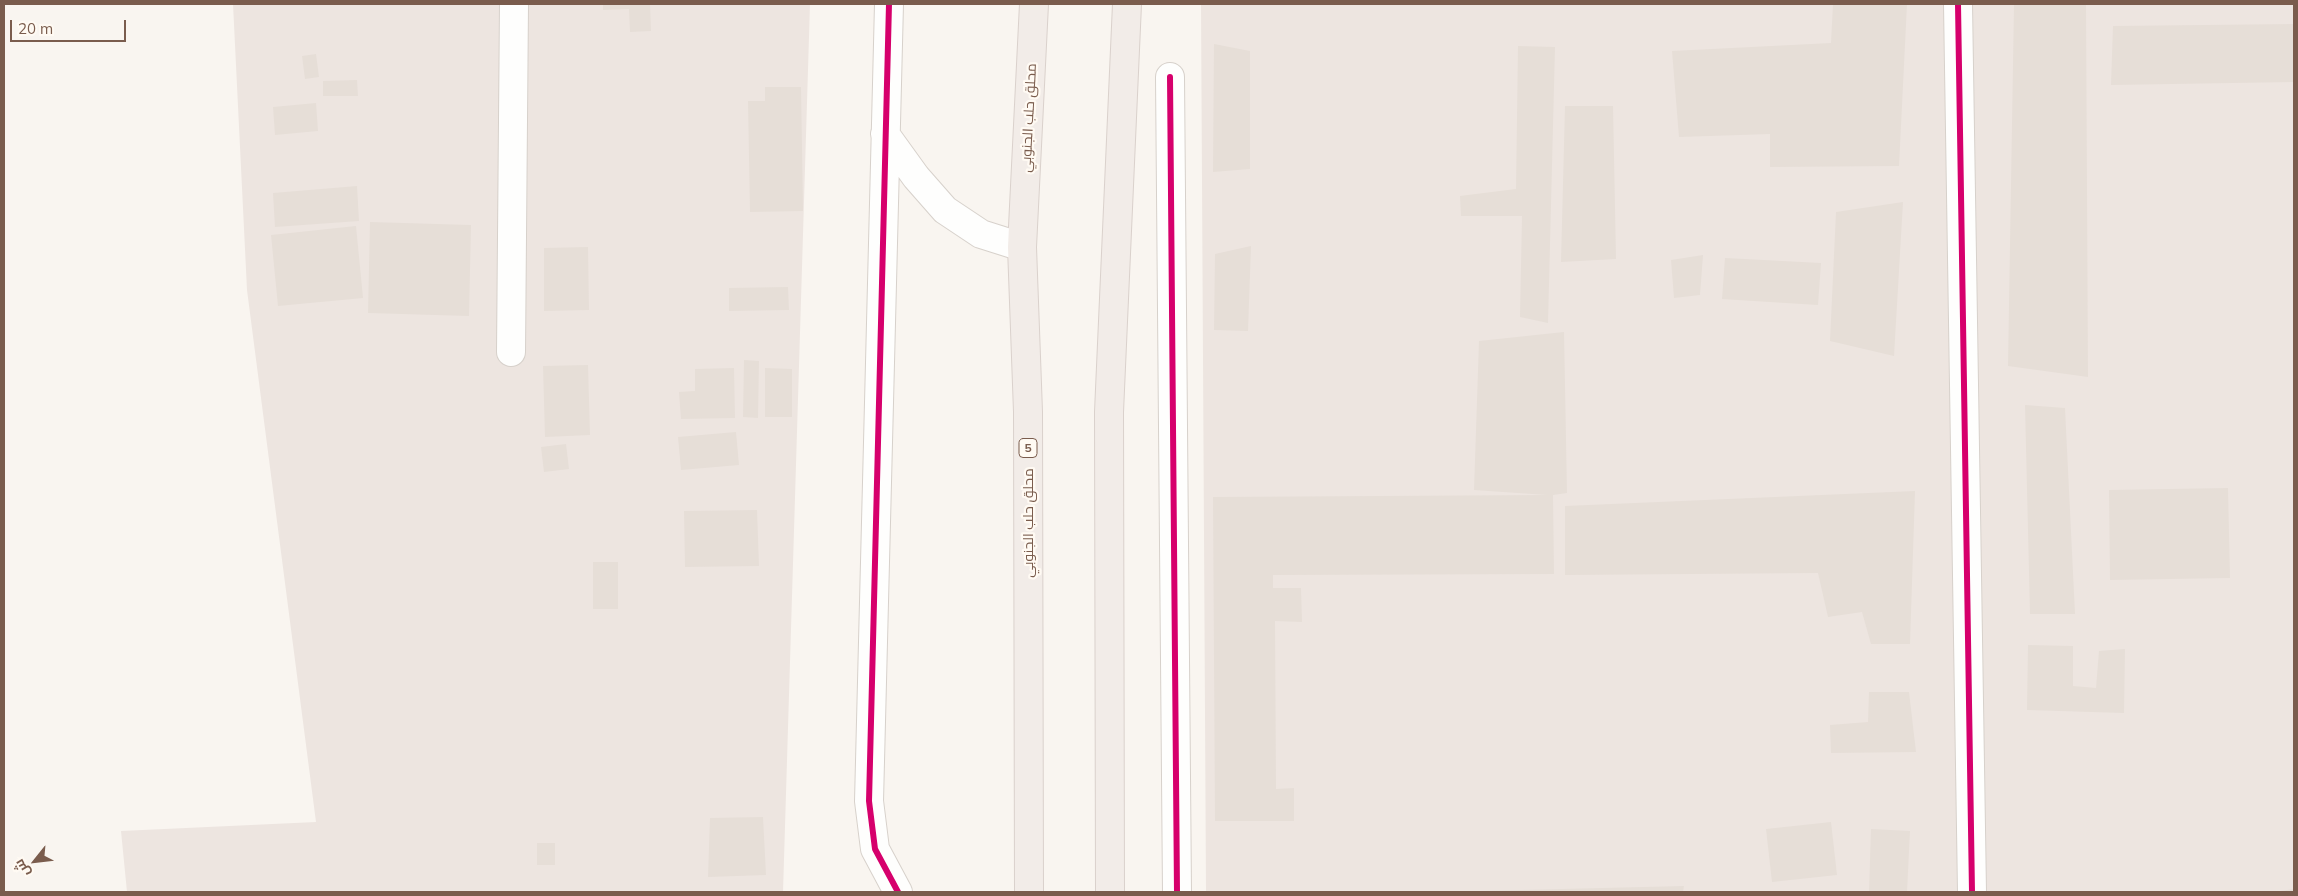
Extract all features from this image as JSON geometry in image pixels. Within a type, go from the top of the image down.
[{"type":"highway","name":"محلق حلب الجنوبي","points":[[1030,892],[1028,422],[1022,247],[1034,4]]},
{"type":"highway","points":[[1110,892],[1109,412],[1127,4]]},
{"type":"street","points":[[511,352],[514,4]]},
{"type":"street","points":[[888,4],[870,802],[875,849],[898,892]]},
{"type":"street","points":[[1958,4],[1972,892]]},
{"type":"street","points":[[1170,77],[1177,892]]},
{"type":"street","points":[[885,134],[916,177],[945,210],[981,234],[1022,247]]},
{"type":"shaded area","points":[[233,4],[810,4],[783,892],[127,892],[121,831],[316,822],[247,290]]},
{"type":"shaded area","points":[[1201,4],[2294,4],[2294,892],[1206,892]]},
{"type":"building","points":[[603,4],[650,4],[651,31],[630,32],[629,9],[603,10]]},
{"type":"building","points":[[1833,4],[1907,4],[1899,166],[1770,167],[1770,134],[1679,137],[1672,51],[1831,43]]},
{"type":"building","points":[[2014,4],[2086,4],[2088,377],[2008,366]]},
{"type":"building","points":[[2294,24],[2294,82],[2111,85],[2113,26]]},
{"type":"building","points":[[1214,44],[1250,51],[1250,169],[1213,172]]},
{"type":"building","points":[[1518,46],[1555,47],[1548,323],[1520,317],[1522,216],[1461,216],[1460,196],[1516,189]]},
{"type":"building","points":[[316,54],[319,77],[305,79],[302,56]]},
{"type":"building","points":[[357,80],[358,96],[323,96],[323,81]]},
{"type":"building","points":[[765,87],[801,87],[803,211],[750,212],[748,101],[765,101]]},
{"type":"building","points":[[316,103],[318,131],[275,135],[273,107]]},
{"type":"building","points":[[1565,106],[1613,106],[1616,259],[1561,262]]},
{"type":"building","points":[[357,186],[359,221],[275,227],[273,193]]},
{"type":"building","points":[[1903,202],[1894,356],[1830,341],[1836,212]]},
{"type":"building","points":[[370,222],[471,225],[469,316],[368,313]]},
{"type":"building","points":[[356,226],[363,298],[278,306],[271,235]]},
{"type":"building","points":[[1251,246],[1248,331],[1214,330],[1215,254]]},
{"type":"building","points":[[588,247],[589,310],[544,311],[544,248]]},
{"type":"building","points":[[1703,255],[1700,295],[1674,298],[1671,260]]},
{"type":"building","points":[[1725,258],[1821,263],[1818,305],[1722,299]]},
{"type":"building","points":[[788,287],[789,310],[729,311],[729,288]]},
{"type":"building","points":[[1564,332],[1567,493],[1553,495],[1554,574],[1273,575],[1273,588],[1301,588],[1302,622],[1275,621],[1276,789],[1294,788],[1294,821],[1215,821],[1213,497],[1547,495],[1474,490],[1479,341]]},
{"type":"building","points":[[744,360],[759,361],[758,418],[743,417]]},
{"type":"building","points":[[588,365],[590,435],[545,437],[543,366]]},
{"type":"building","points":[[734,368],[735,418],[681,419],[679,392],[695,391],[695,369]]},
{"type":"building","points":[[765,368],[792,369],[792,417],[765,417]]},
{"type":"building","points":[[2025,405],[2065,408],[2075,614],[2030,614]]},
{"type":"building","points":[[736,432],[739,465],[681,470],[678,437]]},
{"type":"building","points":[[566,444],[569,469],[544,472],[541,447]]},
{"type":"building","points":[[2228,488],[2230,578],[2110,580],[2109,490]]},
{"type":"building","points":[[1915,491],[1910,644],[1871,644],[1862,612],[1828,617],[1818,573],[1565,575],[1565,506]]},
{"type":"building","points":[[757,510],[759,566],[685,567],[684,511]]},
{"type":"building","points":[[593,562],[618,562],[618,609],[593,609]]},
{"type":"building","points":[[2028,645],[2073,646],[2073,686],[2096,688],[2099,651],[2125,649],[2124,713],[2027,710]]},
{"type":"building","points":[[1869,692],[1909,692],[1916,752],[1831,753],[1830,725],[1868,722]]},
{"type":"building","points":[[763,817],[766,875],[708,877],[710,818]]},
{"type":"building","points":[[1831,822],[1837,875],[1772,882],[1766,829]]},
{"type":"building","points":[[1871,829],[1910,831],[1907,892],[1869,892]]},
{"type":"building","points":[[537,843],[555,843],[555,865],[537,865]]},
{"type":"building","points":[[1684,886],[1683,892],[1480,892],[1480,891]]},
{"type":"building","points":[[2294,889],[2294,892],[2280,892],[2280,891]]},
{"type":"cycle path","points":[[889,4],[869,801],[875,849],[898,892]]},
{"type":"cycle path","points":[[1958,4],[1972,892]]},
{"type":"cycle path","points":[[1170,77],[1177,892]]}]
